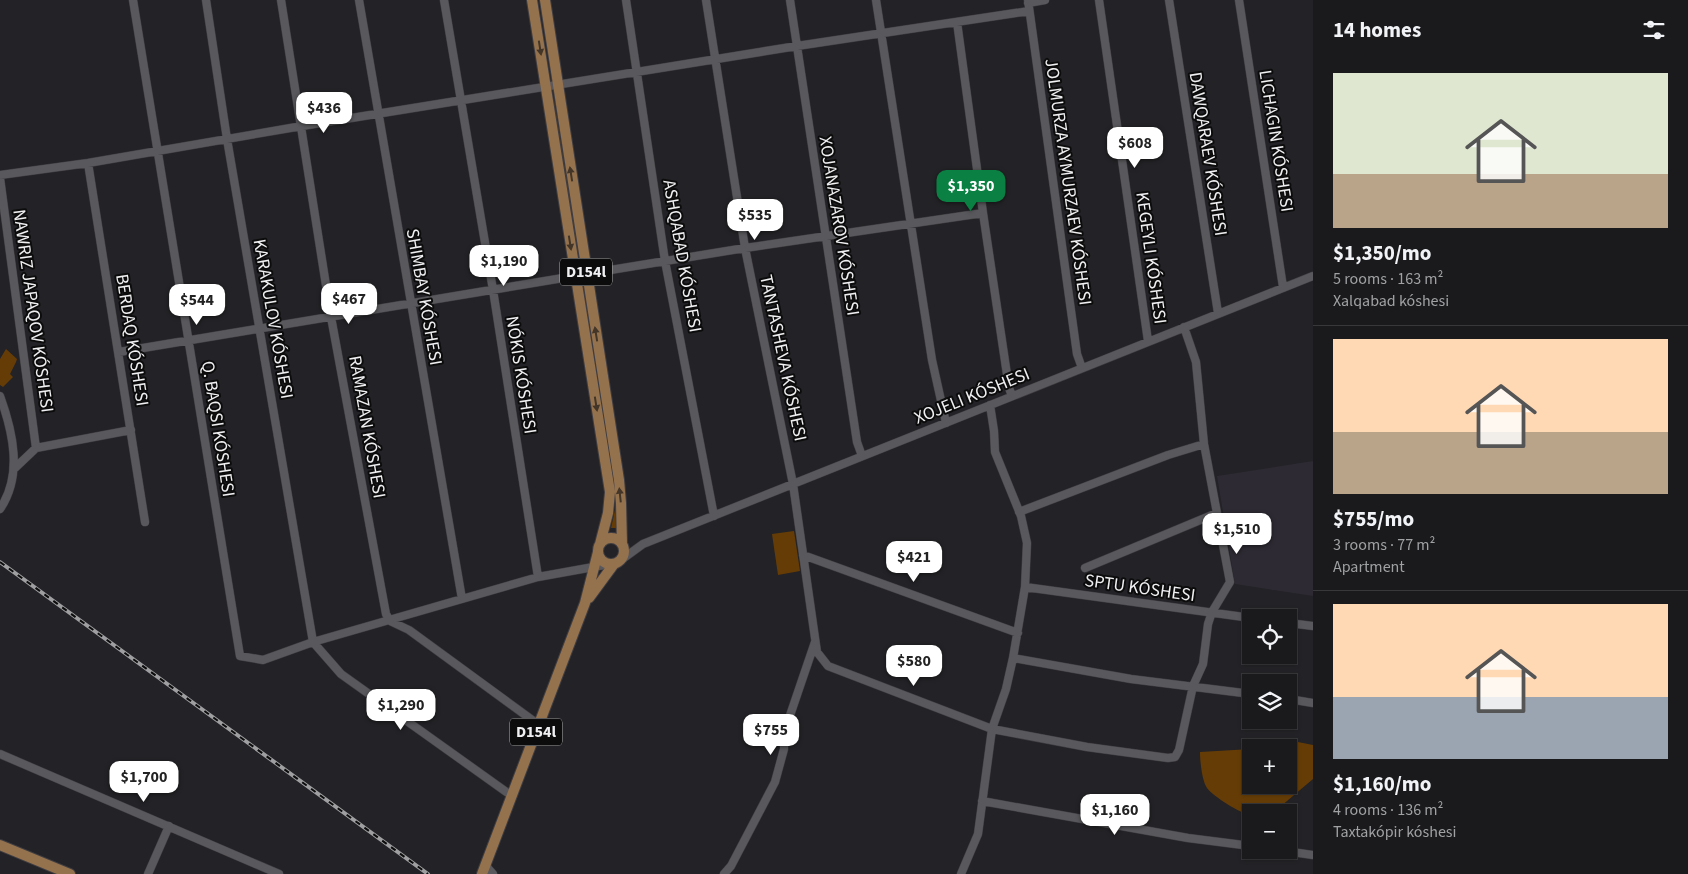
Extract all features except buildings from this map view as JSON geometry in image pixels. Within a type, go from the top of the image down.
[{"type":"main road","name":"D154l","points":[[532,0],[546,87],[619,480],[624,552],[585,603]]},
{"type":"main road","name":"D154l","points":[[484,869],[585,603],[608,513],[610,492],[558,85],[545,0]]},
{"type":"main road","points":[[615,562],[601,559],[599,548],[603,540],[611,537],[619,540],[622,544]]},
{"type":"main road","points":[[0,845],[70,874]]},
{"type":"street","points":[[133,0],[240,656],[263,660],[313,642],[538,577],[615,562],[642,544]]},
{"type":"street","name":"KARAKULOV KÓSHESI","points":[[206,0],[227,139],[313,642]]},
{"type":"street","name":"RAMAZAN KÓSHESI","points":[[281,0],[331,317],[386,614],[390,620]]},
{"type":"street","points":[[359,0],[462,599]]},
{"type":"street","name":"NÓKIS KÓSHESI","points":[[444,0],[493,290],[538,577]]},
{"type":"street","name":"ASHQABAD KÓSHESI","points":[[626,0],[666,261],[714,516]]},
{"type":"street","name":"TANTASHEVA KÓSHESI","points":[[706,0],[745,248],[793,484],[816,640]]},
{"type":"street","name":"XOJANAZAROV KÓSHESI","points":[[790,0],[857,442],[862,456]]},
{"type":"street","points":[[876,0],[932,360],[946,423]]},
{"type":"street","points":[[36,448],[0,177],[302,126],[957,22],[1045,0]]},
{"type":"street","name":"KEGEYLI KÓSHESI","points":[[1100,0],[1148,341]]},
{"type":"street","name":"DAWQARAEV KÓSHESI","points":[[1169,0],[1218,313]]},
{"type":"street","name":"LICHAGIN KÓSHESI","points":[[1239,0],[1283,287]]},
{"type":"street","name":"JOLMURZA AYMURZAEV KÓSHESI","points":[[1028,5],[1077,354],[1082,368]]},
{"type":"street","points":[[957,22],[983,213],[1009,388],[1012,396]]},
{"type":"street","name":"BERDAQ KÓSHESI","points":[[88,163],[145,522]]},
{"type":"street","points":[[119,352],[745,248],[983,213]]},
{"type":"street","name":"XOJELI KÓSHESI","points":[[642,544],[1313,276]]},
{"type":"street","points":[[816,640],[817,652],[828,666],[992,729],[1088,747],[1168,758],[1175,757],[1179,750],[1192,686],[1203,664],[1208,624],[1212,612],[1230,582],[1204,444],[1196,362],[1184,327]]},
{"type":"street","points":[[0,396],[7,414],[14,468],[12,485],[0,509]]},
{"type":"street","points":[[961,874],[978,834],[992,729],[1006,688],[1018,633],[1027,543],[1019,512],[995,452],[990,405]]},
{"type":"street","points":[[14,468],[36,448],[131,430]]},
{"type":"street","points":[[1019,512],[1168,455],[1204,444]]},
{"type":"street","points":[[1085,568],[1217,513]]},
{"type":"street","points":[[622,544],[642,544]]},
{"type":"street","points":[[804,554],[1018,633]]},
{"type":"street","name":"SPTU KÓSHESI","points":[[1024,588],[1242,617]]},
{"type":"street","points":[[390,620],[409,630],[539,725]]},
{"type":"street","points":[[1297,624],[1313,626]]},
{"type":"street","points":[[724,874],[731,866],[775,782],[784,749],[784,733],[816,640]]},
{"type":"street","points":[[313,642],[341,674],[512,796]]},
{"type":"street","points":[[1013,658],[1131,679],[1242,693]]},
{"type":"street","points":[[1297,700],[1313,703]]},
{"type":"street","points":[[0,754],[279,874]]},
{"type":"street","points":[[982,801],[1178,836],[1242,845]]},
{"type":"street","points":[[148,874],[169,826]]},
{"type":"street","points":[[1297,853],[1313,855]]},
{"type":"street","points":[[484,869],[493,874]]},
{"type":"shaded area","points":[[552,101],[554,101],[618,492],[616,528],[611,528],[615,510],[615,492]]},
{"type":"shaded area","points":[[6,349],[17,359],[10,374],[13,377],[3,387],[0,385],[0,359]]},
{"type":"shaded area","points":[[1313,461],[1313,596],[1235,584],[1217,476]]},
{"type":"shaded area","points":[[794,531],[800,571],[778,575],[772,534]]},
{"type":"shaded area","points":[[1297,742],[1313,745],[1313,779],[1297,793]]},
{"type":"shaded area","points":[[1242,750],[1242,794],[1295,794],[1283,804],[1242,804],[1242,812],[1216,796],[1207,788],[1201,766],[1200,752]]},
{"type":"railway","points":[[0,562],[428,874]]}]
